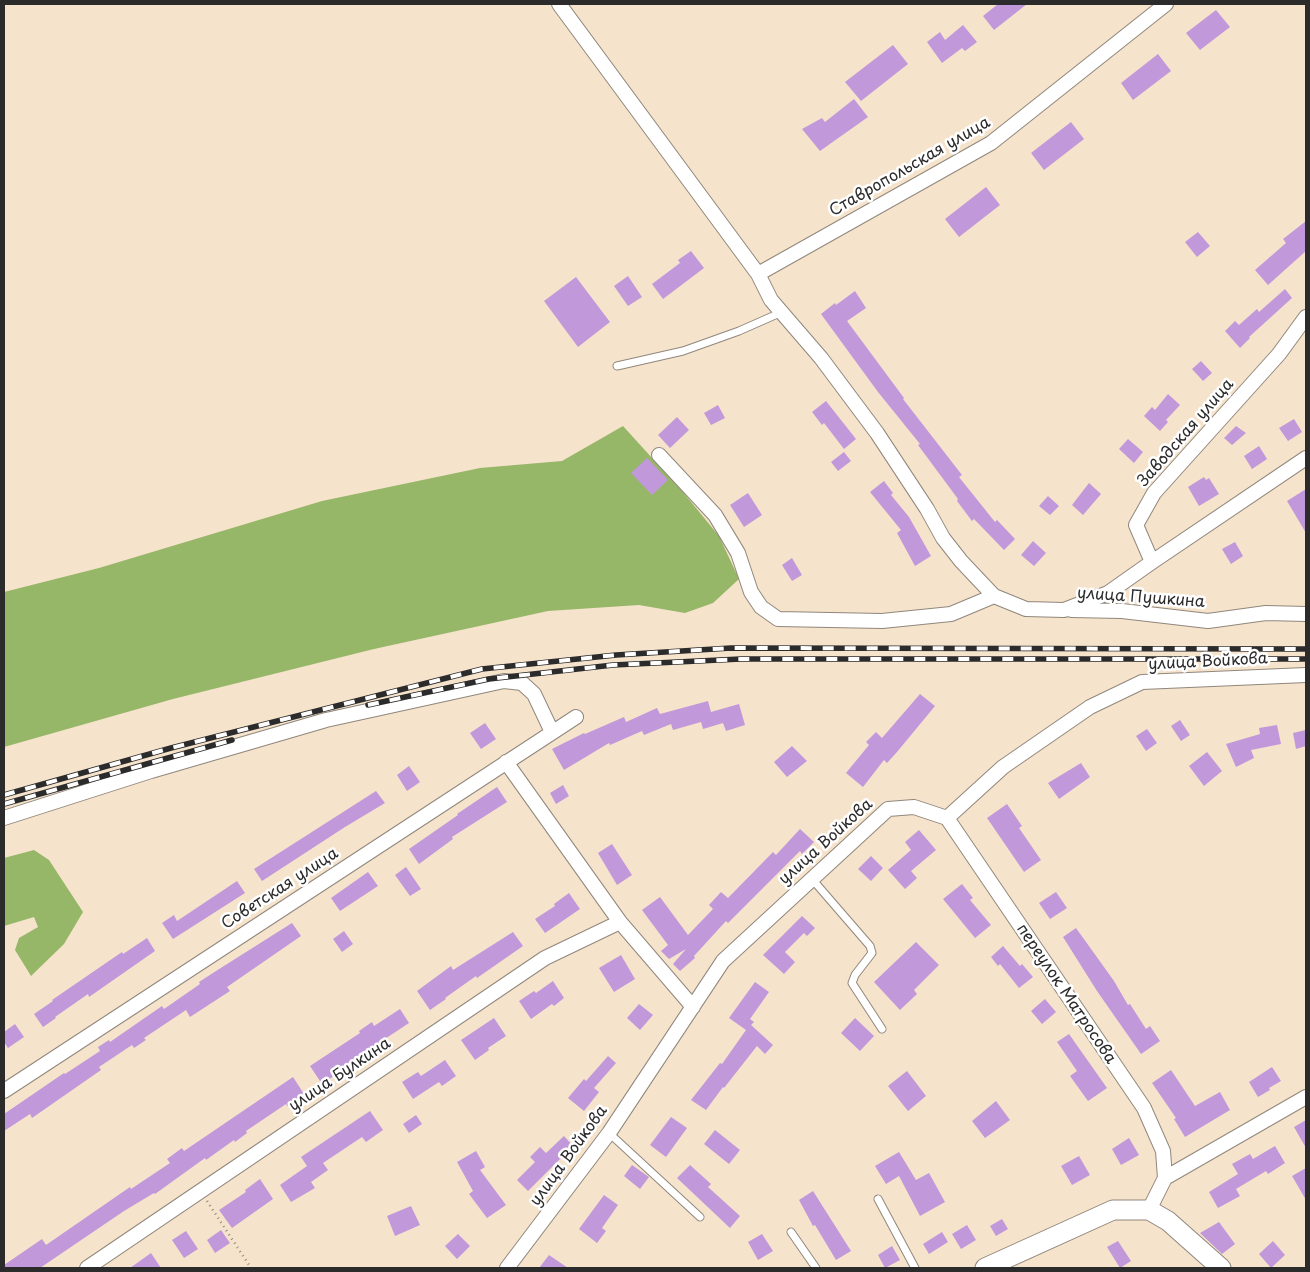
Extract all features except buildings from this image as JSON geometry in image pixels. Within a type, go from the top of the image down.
[{"type":"main road","points":[[986,1268],[1113,1210],[1149,1210],[1168,1221],[1221,1268]]},
{"type":"street","points":[[559,4],[758,274],[771,300],[821,358],[878,432],[927,509],[942,538],[994,596],[1026,609],[1064,610],[1108,593],[1306,458]]},
{"type":"street","name":"Ставропольская улица","points":[[758,274],[991,143],[1166,4]]},
{"type":"street","name":"Заводская улица","points":[[1152,562],[1136,525],[1154,493],[1280,354],[1306,317]]},
{"type":"street","points":[[659,455],[715,515],[738,553],[751,592],[761,607],[778,619],[882,621],[951,614],[994,596]]},
{"type":"street","name":"улица Пушкина","points":[[1064,610],[1122,611],[1208,621],[1266,613],[1306,614]]},
{"type":"street","name":"улица Войкова","points":[[507,1268],[609,1133],[723,961],[888,809],[914,807],[947,818],[1019,756],[1090,707],[1142,682],[1306,674]]},
{"type":"street","points":[[4,818],[151,771],[326,720],[504,681],[522,683],[534,694],[552,732]]},
{"type":"street","name":"Советская улица","points":[[4,1092],[576,717]]},
{"type":"street","points":[[506,762],[620,922],[693,1006]]},
{"type":"street","name":"переулок Матросова","points":[[947,818],[1144,1108],[1163,1151],[1165,1178]]},
{"type":"street","name":"улица Булкина","points":[[87,1268],[544,958],[620,922]]},
{"type":"street","points":[[1149,1210],[1165,1178],[1306,1097]]},
{"type":"lane","points":[[617,366],[683,351],[739,331],[782,312]]},
{"type":"lane","points":[[812,879],[870,946],[872,953],[855,975],[852,983],[882,1029]]},
{"type":"lane","points":[[609,1133],[700,1217]]},
{"type":"lane","points":[[878,1199],[915,1268]]},
{"type":"lane","points":[[791,1232],[816,1268]]},
{"type":"path","points":[[200,1192],[251,1268]]},
{"type":"green space","points":[[623,426],[682,491],[719,536],[739,579],[713,603],[685,613],[639,605],[548,611],[374,649],[173,699],[4,747],[4,592],[99,568],[322,501],[480,468],[562,461]]},
{"type":"green space","points":[[34,850],[49,860],[83,912],[64,944],[31,976],[15,950],[19,938],[38,927],[34,917],[4,926],[4,858]]},
{"type":"railway","points":[[4,795],[171,748],[482,669],[616,655],[731,648],[1306,649]]},
{"type":"railway","points":[[368,705],[489,679],[613,665],[741,659],[1306,659]]},
{"type":"railway","points":[[4,804],[232,740]]}]
